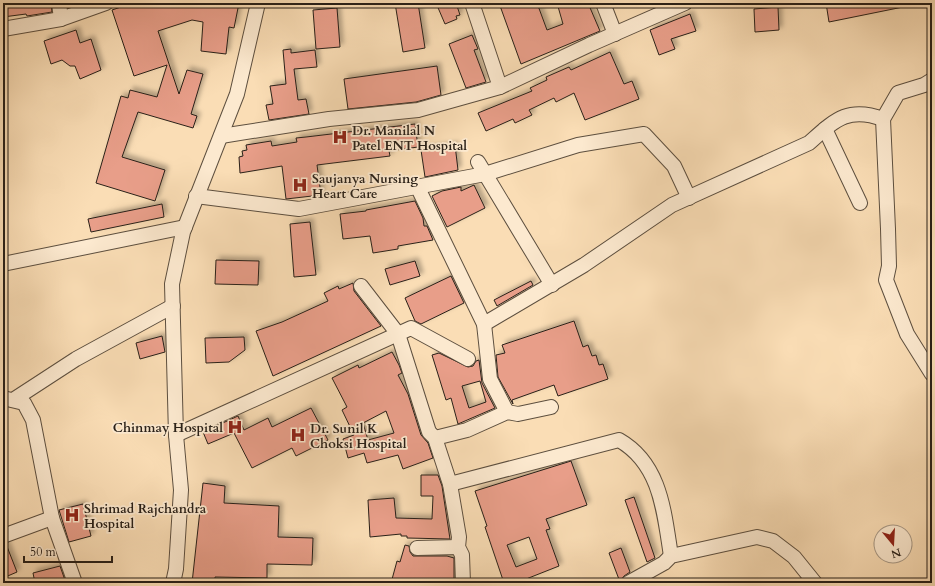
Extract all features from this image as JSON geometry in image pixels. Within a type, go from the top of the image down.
[{"type":"street","points":[[60,3],[61,19]]},
{"type":"street","points":[[3,29],[61,19],[106,3]]},
{"type":"street","points":[[173,583],[176,569],[182,490],[176,435],[172,284],[185,227],[237,94],[258,3]]},
{"type":"street","points":[[472,3],[500,87]]},
{"type":"street","points":[[603,3],[615,34]]},
{"type":"street","points":[[221,136],[329,119],[418,110],[500,87],[682,3],[685,3]]},
{"type":"street","points":[[932,80],[898,93],[884,119],[889,266],[886,280],[907,334],[932,374]]},
{"type":"street","points":[[484,324],[584,265],[672,205],[809,143],[825,129],[845,115],[867,113],[884,119]]},
{"type":"street","points":[[825,129],[860,202]]},
{"type":"street","points":[[196,196],[299,209],[418,186],[481,168],[578,145],[644,134],[674,166],[689,198]]},
{"type":"street","points":[[481,168],[552,284]]},
{"type":"street","points":[[418,186],[484,324],[490,379],[507,412]]},
{"type":"street","points":[[3,264],[185,227]]},
{"type":"street","points":[[361,286],[398,334],[430,432],[435,438],[450,484],[459,537],[458,547],[462,555],[463,583]]},
{"type":"street","points":[[8,399],[76,359],[172,306]]},
{"type":"street","points":[[176,435],[411,328],[468,359]]},
{"type":"street","points":[[8,399],[24,403],[33,420],[52,518],[75,583]]},
{"type":"street","points":[[435,438],[467,430],[507,412],[518,414],[551,407]]},
{"type":"street","points":[[450,484],[619,440],[632,447],[655,480],[661,497],[671,556]]},
{"type":"street","points":[[3,536],[52,518]]},
{"type":"street","points":[[628,583],[664,563],[671,556],[757,537],[773,541],[794,557],[815,583]]},
{"type":"street","points":[[417,548],[458,547]]},
{"type":"building","points":[[3,3],[51,3],[52,12],[27,16],[26,14],[3,17]]},
{"type":"building","points":[[133,3],[239,3],[234,28],[229,27],[226,54],[201,51],[203,22],[192,20],[158,31],[179,94],[187,70],[203,74],[191,114],[197,116],[193,128],[138,112],[122,157],[165,170],[155,201],[96,183],[121,96],[128,98],[130,90],[157,97],[167,65],[134,76],[112,10]]},
{"type":"building","points":[[395,3],[418,3],[425,48],[403,52]]},
{"type":"building","points":[[436,3],[456,3],[460,15],[456,16],[457,19],[445,24]]},
{"type":"building","points":[[499,3],[537,3],[547,30],[563,24],[557,3],[588,3],[600,31],[521,64]]},
{"type":"building","points":[[826,3],[903,3],[903,7],[829,22]]},
{"type":"building","points":[[778,7],[779,30],[755,32],[754,9]]},
{"type":"building","points":[[337,8],[340,47],[316,49],[313,10]]},
{"type":"building","points":[[690,14],[696,31],[671,39],[675,49],[659,55],[650,30]]},
{"type":"building","points":[[76,30],[80,43],[91,39],[101,70],[80,79],[75,66],[70,66],[62,60],[51,64],[44,41]]},
{"type":"building","points":[[472,35],[478,49],[474,50],[486,82],[466,88],[449,44]]},
{"type":"building","points":[[291,49],[291,53],[315,50],[317,67],[294,69],[298,100],[306,99],[309,114],[269,120],[266,105],[273,104],[270,86],[286,84],[283,50]]},
{"type":"building","points":[[610,52],[624,84],[632,81],[639,99],[585,120],[574,93],[556,102],[554,98],[529,110],[532,115],[515,123],[513,119],[486,131],[478,113],[532,91],[530,88],[547,80],[546,77],[569,67],[571,70]]},
{"type":"building","points":[[437,66],[441,95],[416,102],[348,109],[344,79]]},
{"type":"building","points":[[415,124],[418,147],[389,151],[390,156],[317,165],[321,195],[286,199],[282,166],[240,173],[239,157],[243,156],[242,151],[247,150],[246,145],[271,141],[272,146],[297,142],[296,138]]},
{"type":"building","points":[[455,145],[458,170],[425,177],[421,150]]},
{"type":"building","points":[[474,185],[485,208],[447,227],[432,196],[442,191],[461,187],[461,191]]},
{"type":"building","points":[[415,201],[423,218],[424,226],[427,226],[433,240],[398,246],[398,249],[373,253],[370,236],[343,239],[340,214],[366,211]]},
{"type":"building","points":[[162,204],[164,217],[91,232],[88,219]]},
{"type":"building","points":[[310,222],[316,275],[294,277],[290,224]]},
{"type":"building","points":[[216,260],[259,261],[258,285],[215,284]]},
{"type":"building","points":[[415,261],[420,276],[390,285],[385,269]]},
{"type":"building","points":[[451,276],[464,303],[421,324],[415,321],[405,298]]},
{"type":"building","points":[[531,281],[533,285],[497,306],[494,300]]},
{"type":"building","points":[[353,283],[354,291],[381,326],[273,376],[256,331],[282,322],[328,301],[324,293],[338,286],[339,289]]},
{"type":"building","points":[[574,321],[583,347],[588,345],[592,356],[596,355],[599,365],[603,364],[608,379],[558,396],[554,385],[512,400],[513,404],[498,377],[496,355],[505,353],[502,345]]},
{"type":"building","points":[[162,336],[165,352],[140,359],[136,343]]},
{"type":"building","points":[[244,337],[245,350],[229,362],[206,363],[205,338]]},
{"type":"building","points":[[392,352],[402,373],[398,375],[408,394],[421,435],[428,443],[433,458],[403,469],[398,455],[367,463],[364,453],[348,458],[343,439],[354,435],[342,410],[347,407],[332,378],[358,365],[359,368]],"holes":[[[386,411],[394,433],[368,440],[363,423]]]},
{"type":"building","points":[[439,353],[468,367],[473,366],[476,361],[479,360],[482,383],[495,408],[458,424],[451,398],[446,400],[432,355]],"holes":[[[480,381],[486,402],[469,408],[462,386]]]},
{"type":"building","points":[[311,408],[328,440],[296,456],[292,448],[252,468],[234,433],[208,444],[203,432],[238,416],[244,430],[268,418],[272,427]]},
{"type":"building","points":[[571,461],[587,505],[546,519],[550,529],[546,530],[559,566],[516,583],[504,583],[485,527],[487,526],[475,491]],"holes":[[[529,537],[537,559],[516,567],[507,545]]]},
{"type":"building","points":[[421,475],[438,475],[442,486],[450,539],[407,538],[407,536],[401,536],[401,534],[370,537],[368,500],[394,498],[396,518],[432,519],[433,496],[421,496]]},
{"type":"building","points":[[203,483],[225,486],[224,503],[279,506],[278,537],[313,538],[312,565],[267,564],[267,578],[215,577],[215,583],[192,583]]},
{"type":"building","points":[[634,497],[655,558],[647,562],[625,500]]},
{"type":"building","points":[[83,504],[91,536],[69,542],[59,510]]},
{"type":"building","points":[[3,544],[6,544],[17,572],[3,578]]},
{"type":"building","points":[[405,545],[409,546],[410,552],[413,556],[447,556],[454,558],[454,583],[391,583],[397,561],[400,562]]},
{"type":"building","points":[[621,548],[630,572],[624,576],[620,582],[609,553]]},
{"type":"building","points":[[60,566],[66,583],[35,583],[33,573]]},
{"type":"place","name":"Dr. Manilal N Patel ENT Hospital","points":[[340,137]]},
{"type":"place","name":"Saujanya Nursing Heart Care","points":[[300,185]]},
{"type":"place","name":"Chinmay Hospital","points":[[235,427]]},
{"type":"place","name":"Dr. Sunil K Choksi Hospital","points":[[298,435]]},
{"type":"place","name":"Shrimad Rajchandra Hospital","points":[[72,515]]}]
